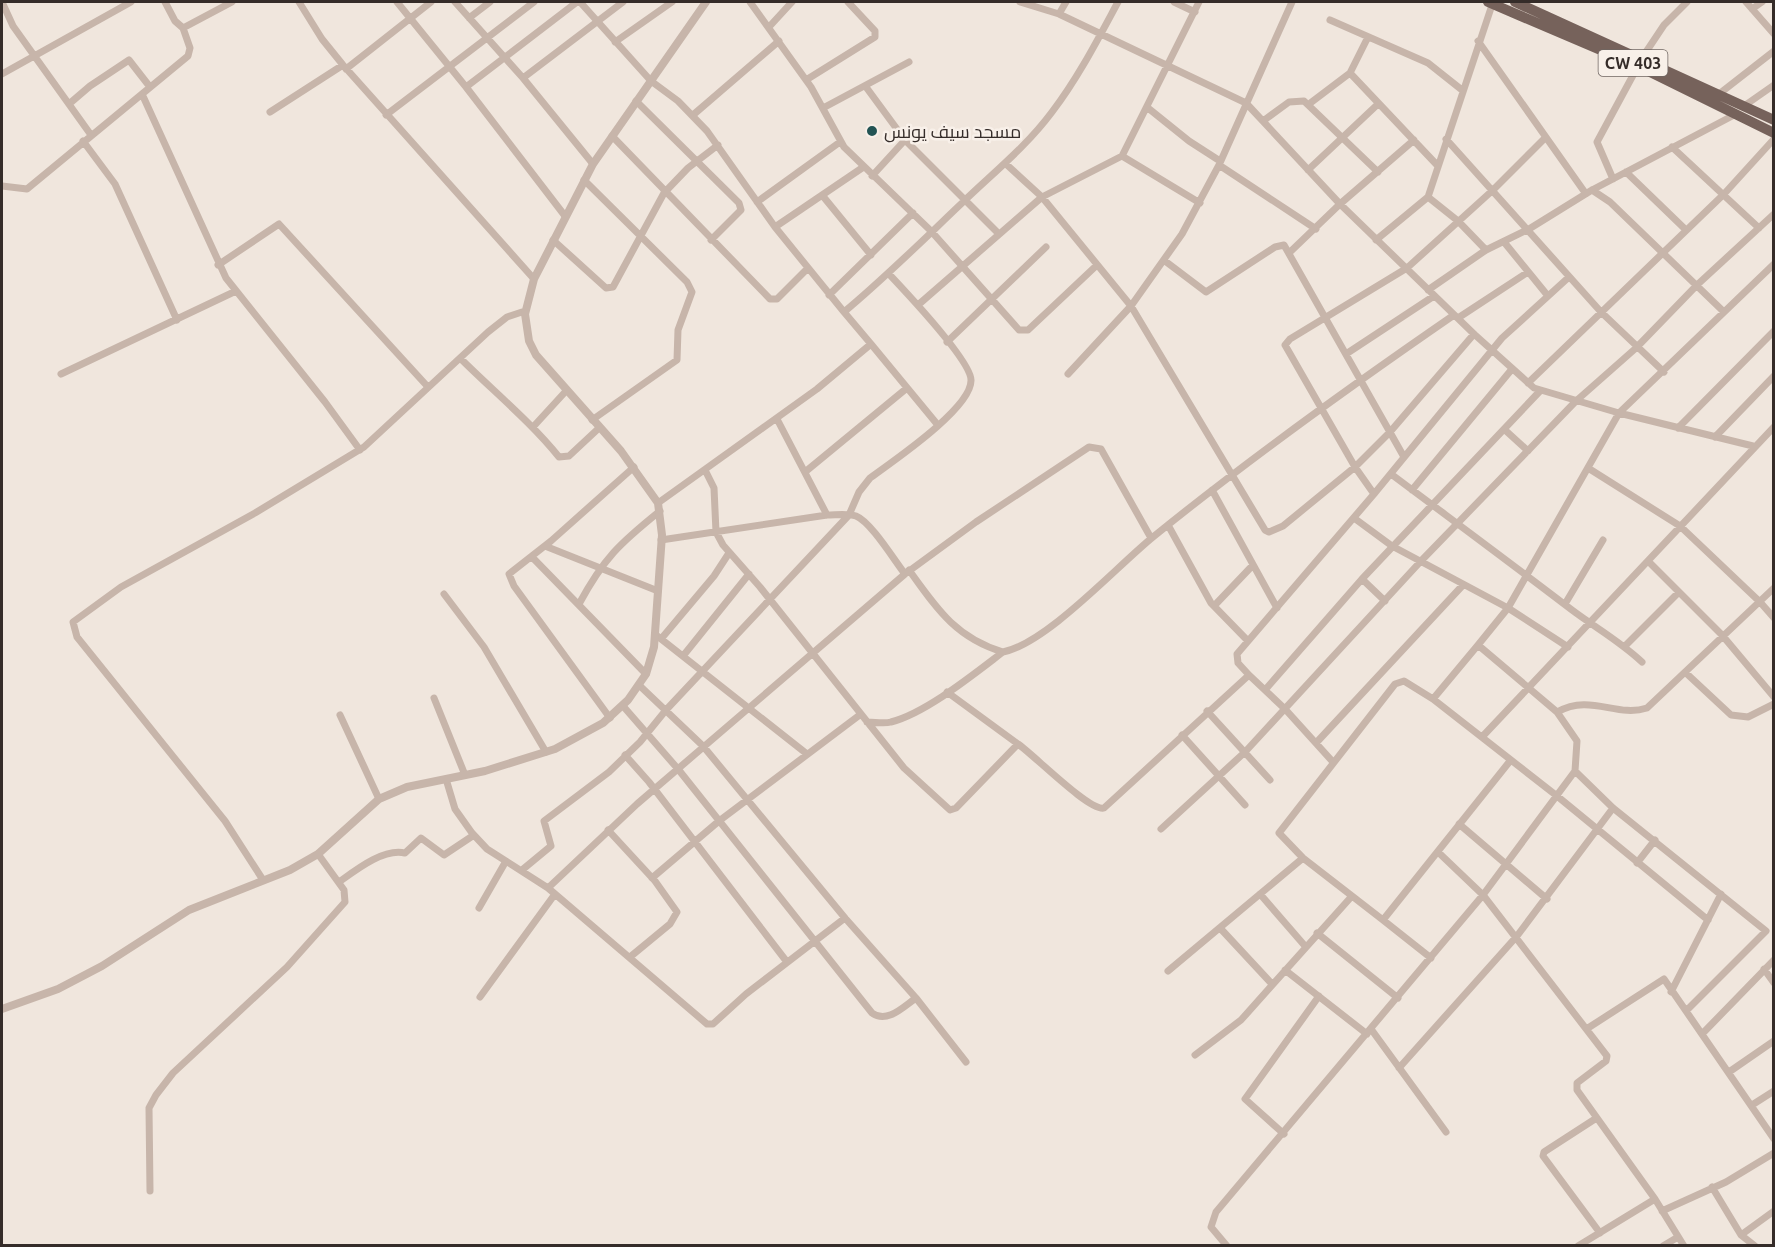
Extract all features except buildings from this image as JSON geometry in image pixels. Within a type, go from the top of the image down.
[{"type":"main road","name":"CW 403","points":[[1491,2],[1719,94],[1773,133]]},
{"type":"main road","name":"CW 403","points":[[1517,2],[1740,110],[1773,120]]},
{"type":"street","points":[[2,2],[13,26],[91,135]]},
{"type":"street","points":[[2,74],[131,2]]},
{"type":"street","points":[[2,186],[27,189],[188,56],[190,48],[183,28],[175,21],[165,2]]},
{"type":"street","points":[[183,28],[232,2]]},
{"type":"street","points":[[299,2],[318,33],[344,67],[534,279]]},
{"type":"street","points":[[397,2],[450,65],[565,216]]},
{"type":"street","points":[[270,112],[344,67],[431,2]]},
{"type":"street","points":[[455,2],[523,78],[593,164]]},
{"type":"street","points":[[469,18],[490,2]]},
{"type":"street","points":[[386,115],[534,2]]},
{"type":"street","points":[[466,87],[579,2],[651,81],[693,115],[718,145],[775,227],[937,424]]},
{"type":"street","points":[[523,78],[622,2]]},
{"type":"street","points":[[615,42],[672,2]]},
{"type":"street","points":[[2,1009],[58,989],[102,966],[189,910],[263,880],[318,854],[379,799],[407,787],[465,775],[546,752],[576,740],[609,718],[640,686],[658,637],[661,540],[659,507],[634,467],[536,355],[529,341],[525,314],[534,279],[593,164],[706,2]]},
{"type":"street","points":[[750,2],[806,80],[824,108],[840,142],[862,168],[931,231],[1014,325],[1024,331],[1097,265]]},
{"type":"street","points":[[769,27],[792,2]]},
{"type":"street","points":[[806,80],[875,37],[875,30],[848,2]]},
{"type":"street","points":[[1020,2],[1059,14],[1100,36],[1169,64],[1246,103],[1376,240],[1493,352],[1540,391],[1753,446]]},
{"type":"street","points":[[1059,14],[1066,2]]},
{"type":"street","points":[[844,312],[890,274],[931,231],[1006,164],[1052,112],[1100,36],[1118,2]]},
{"type":"street","points":[[1174,2],[1195,12]]},
{"type":"street","points":[[918,305],[1042,197],[1122,156],[1199,2]]},
{"type":"street","points":[[1068,374],[1131,306],[1165,261],[1200,203],[1292,2]]},
{"type":"street","points":[[1376,240],[1428,197],[1491,2]]},
{"type":"street","points":[[1613,179],[1597,142],[1640,62],[1664,25],[1687,2]]},
{"type":"street","points":[[1746,2],[1773,34]]},
{"type":"street","points":[[1752,9],[1762,2]]},
{"type":"street","points":[[1330,20],[1428,63],[1462,90]]},
{"type":"street","points":[[1309,104],[1350,73],[1368,37]]},
{"type":"street","points":[[693,115],[779,41]]},
{"type":"street","points":[[1478,41],[1545,138],[1589,192],[1610,202],[1724,312]]},
{"type":"street","points":[[1719,94],[1773,51]]},
{"type":"street","points":[[69,104],[90,86],[129,60],[150,87]]},
{"type":"street","points":[[824,108],[909,62]]},
{"type":"street","points":[[1350,73],[1437,165]]},
{"type":"street","points":[[1346,354],[1486,250],[1529,229],[1589,192],[1740,110],[1773,85]]},
{"type":"street","points":[[866,87],[905,140],[998,233]]},
{"type":"street","points":[[142,94],[218,265],[360,450]]},
{"type":"street","points":[[1263,121],[1289,102],[1300,100],[1309,104],[1377,172]]},
{"type":"street","points":[[636,101],[741,206],[737,214],[711,240]]},
{"type":"street","points":[[1308,170],[1378,104]]},
{"type":"street","points":[[1148,108],[1219,163],[1316,229]]},
{"type":"street","points":[[612,136],[664,193],[770,299],[777,298],[808,268]]},
{"type":"street","points":[[1374,494],[1355,467],[1323,407],[1285,345],[1290,339],[1407,268],[1493,190],[1545,138]]},
{"type":"street","points":[[1446,139],[1601,312],[1636,348],[1664,372]]},
{"type":"street","points":[[1528,383],[1685,229],[1724,194],[1773,139]]},
{"type":"street","points":[[872,176],[905,140]]},
{"type":"street","points":[[1289,253],[1340,204],[1414,140]]},
{"type":"street","points":[[83,141],[115,184],[177,320]]},
{"type":"street","points":[[758,202],[840,142]]},
{"type":"street","points":[[553,240],[609,288],[619,280],[639,236],[664,193],[718,145]]},
{"type":"street","points":[[1672,147],[1760,228]]},
{"type":"street","points":[[1122,156],[1200,203]]},
{"type":"street","points":[[1006,164],[1042,197],[1131,306],[1265,530],[1274,532],[1355,467],[1390,432],[1474,334]]},
{"type":"street","points":[[775,227],[862,168]]},
{"type":"street","points":[[1626,172],[1685,229]]},
{"type":"street","points":[[584,180],[692,289],[678,330],[678,358],[673,365],[592,420]]},
{"type":"street","points":[[822,195],[871,255]]},
{"type":"street","points":[[1428,197],[1458,221],[1486,250]]},
{"type":"street","points":[[829,294],[913,213]]},
{"type":"street","points":[[1161,829],[1245,752],[1421,561],[1576,402],[1636,348],[1697,285],[1773,214]]},
{"type":"street","points":[[218,265],[279,224],[429,387]]},
{"type":"street","points":[[1504,242],[1548,296]]},
{"type":"street","points":[[1165,261],[1206,292],[1278,245],[1284,245],[1404,457]]},
{"type":"street","points":[[947,342],[1046,247]]},
{"type":"street","points":[[1433,699],[1508,608],[1619,413],[1664,372],[1773,264]]},
{"type":"street","points":[[867,722],[885,723],[899,719],[947,692],[1003,652],[1029,643],[1151,538],[1323,407],[1360,380],[1528,272]]},
{"type":"street","points":[[522,870],[551,846],[544,821],[582,794],[625,755],[704,672],[849,515],[859,492],[870,478],[958,407],[971,382],[968,369],[918,305],[890,274]]},
{"type":"street","points":[[1333,762],[1285,709],[1249,675],[1236,659],[1237,654],[1512,328],[1569,277]]},
{"type":"street","points":[[61,374],[236,291]]},
{"type":"street","points":[[263,880],[225,821],[77,637],[73,622],[121,587],[360,450],[507,317],[522,312],[525,314]]},
{"type":"street","points":[[1678,428],[1773,331]]},
{"type":"street","points":[[579,604],[598,569],[612,551],[659,507],[705,470],[777,419],[871,344]]},
{"type":"street","points":[[460,358],[562,458],[569,456],[599,428]]},
{"type":"street","points":[[1412,490],[1512,369]]},
{"type":"street","points":[[1714,437],[1773,376]]},
{"type":"street","points":[[804,472],[908,388]]},
{"type":"street","points":[[533,428],[566,391]]},
{"type":"street","points":[[1265,690],[1392,546],[1540,391]]},
{"type":"street","points":[[777,419],[827,515]]},
{"type":"street","points":[[1482,737],[1773,427]]},
{"type":"street","points":[[1505,430],[1528,451]]},
{"type":"street","points":[[548,888],[654,789],[907,572],[975,522],[1080,453],[1095,446],[1101,449],[1151,538]]},
{"type":"street","points":[[609,718],[510,581],[509,574],[545,546],[634,467]]},
{"type":"street","points":[[1588,468],[1680,526],[1760,602],[1773,618]]},
{"type":"street","points":[[705,470],[714,488],[716,532],[729,553],[770,599],[904,768],[950,810],[956,808],[1018,744]]},
{"type":"street","points":[[1391,474],[1456,524],[1528,574],[1589,623],[1625,646],[1642,663]]},
{"type":"street","points":[[1212,490],[1276,608]]},
{"type":"street","points":[[661,540],[827,515],[856,516],[867,525],[953,626],[980,644],[1003,652]]},
{"type":"street","points":[[1354,518],[1392,546],[1508,608],[1568,647]]},
{"type":"street","points":[[1168,525],[1214,606],[1248,641]]},
{"type":"street","points":[[1565,604],[1603,540]]},
{"type":"street","points":[[545,546],[658,591]]},
{"type":"street","points":[[658,637],[714,576],[729,553]]},
{"type":"street","points":[[532,556],[646,674]]},
{"type":"street","points":[[1648,561],[1722,635],[1773,697]]},
{"type":"street","points":[[1214,606],[1253,565]]},
{"type":"street","points":[[683,656],[749,574]]},
{"type":"street","points":[[1362,579],[1385,601]]},
{"type":"street","points":[[1316,743],[1463,585]]},
{"type":"street","points":[[1557,712],[1571,705],[1585,703],[1638,711],[1647,708],[1773,588]]},
{"type":"street","points":[[1625,646],[1678,593]]},
{"type":"street","points":[[444,594],[483,647],[546,752]]},
{"type":"street","points":[[658,637],[807,754]]},
{"type":"street","points":[[1227,1245],[1213,1230],[1211,1220],[1483,895],[1575,771],[1577,741],[1557,712],[1478,645]]},
{"type":"street","points":[[1686,673],[1731,715],[1748,717],[1773,704]]},
{"type":"street","points":[[947,692],[1037,758],[1079,797],[1099,809],[1112,802],[1207,711],[1249,675]]},
{"type":"street","points":[[1431,958],[1304,858],[1283,840],[1279,829],[1395,684],[1408,683],[1433,699],[1557,796],[1708,920]]},
{"type":"street","points":[[640,686],[704,746],[845,918],[916,998],[966,1062]]},
{"type":"street","points":[[434,698],[465,775]]},
{"type":"street","points":[[623,705],[678,769],[877,1017],[889,1017],[916,998]]},
{"type":"street","points":[[1207,711],[1270,780]]},
{"type":"street","points":[[652,878],[718,821],[861,714]]},
{"type":"street","points":[[340,716],[379,799]]},
{"type":"street","points":[[1182,735],[1245,806]]},
{"type":"street","points":[[625,755],[654,789],[787,962]]},
{"type":"street","points":[[1383,920],[1510,761]]},
{"type":"street","points":[[1575,771],[1613,808],[1766,931],[1686,1011]]},
{"type":"street","points":[[446,779],[451,801],[474,835],[506,861],[548,888],[683,1005],[711,1025],[814,940],[845,918]]},
{"type":"street","points":[[1399,1068],[1517,936],[1613,808]]},
{"type":"street","points":[[1460,824],[1547,899]]},
{"type":"street","points":[[608,830],[652,878],[675,907],[677,916],[630,957]]},
{"type":"street","points":[[339,882],[388,853],[397,850],[405,853],[422,838],[444,855],[474,835]]},
{"type":"street","points":[[1637,863],[1655,840]]},
{"type":"street","points":[[1437,852],[1483,895],[1588,1028],[1607,1056],[1606,1061],[1576,1086],[1595,1119],[1655,1199],[1684,1245]]},
{"type":"street","points":[[150,1191],[148,1119],[151,1102],[173,1073],[287,967],[337,914],[346,897],[339,882],[318,854]]},
{"type":"street","points":[[1168,971],[1304,858]]},
{"type":"street","points":[[478,908],[506,861]]},
{"type":"street","points":[[480,997],[555,894]]},
{"type":"street","points":[[1260,894],[1305,946]]},
{"type":"street","points":[[1671,992],[1720,894]]},
{"type":"street","points":[[1195,1055],[1241,1020],[1352,896]]},
{"type":"street","points":[[1220,928],[1272,984]]},
{"type":"street","points":[[1317,933],[1398,998]]},
{"type":"street","points":[[1703,1033],[1773,960]]},
{"type":"street","points":[[1764,969],[1773,983]]},
{"type":"street","points":[[1285,970],[1369,1031],[1446,1132]]},
{"type":"street","points":[[1588,1028],[1664,979],[1671,992],[1703,1033],[1773,1139]]},
{"type":"street","points":[[1284,1134],[1245,1099],[1319,996]]},
{"type":"street","points":[[1729,1072],[1773,1041]]},
{"type":"street","points":[[1752,1105],[1773,1091]]},
{"type":"street","points":[[1595,1119],[1544,1152],[1544,1156],[1600,1233]]},
{"type":"street","points":[[1662,1211],[1726,1182],[1773,1153]]},
{"type":"street","points":[[1712,1187],[1741,1235],[1755,1245]]},
{"type":"street","points":[[1578,1245],[1655,1199]]},
{"type":"street","points":[[1741,1235],[1773,1211]]},
{"type":"street","points":[[1664,1245],[1678,1237]]},
{"type":"place","name":"مسجد سيف يونس","points":[[872,131]]}]
